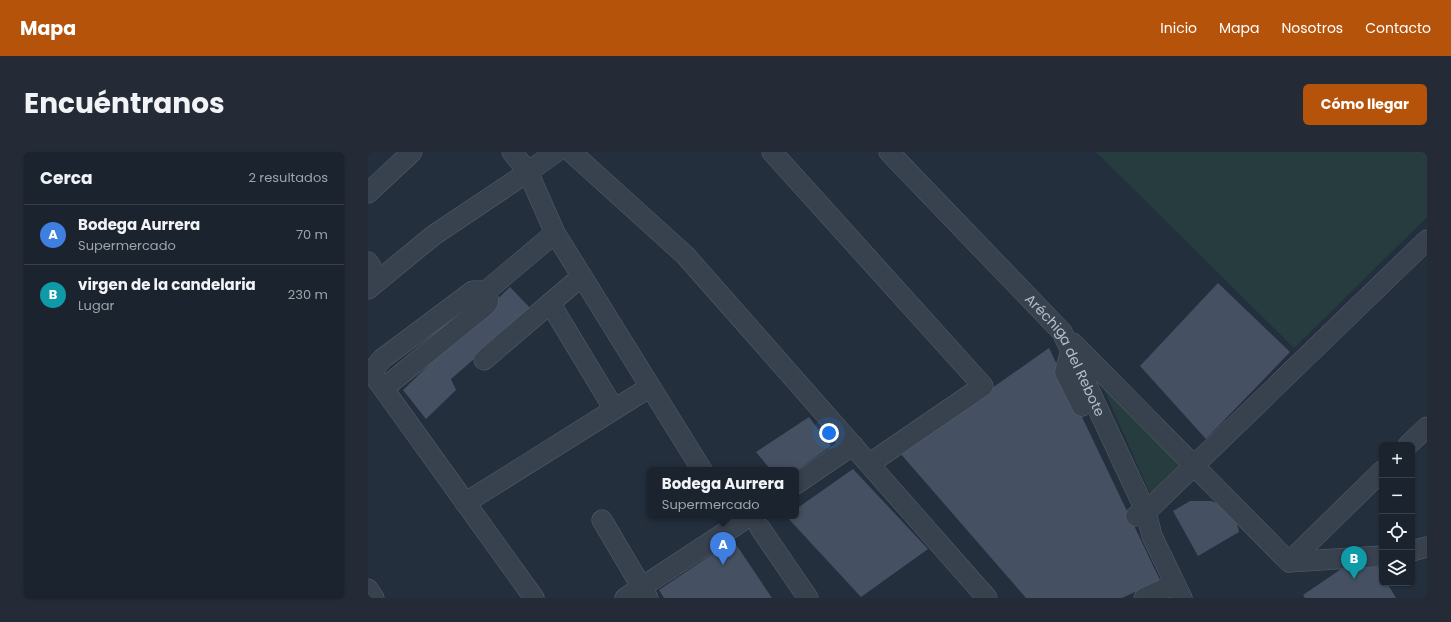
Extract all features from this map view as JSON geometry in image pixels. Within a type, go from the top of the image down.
[{"type":"street","points":[[368,193],[412,152]]},
{"type":"street","points":[[512,152],[528,172],[555,233],[700,467]]},
{"type":"street","points":[[368,262],[374,284],[434,235],[556,152]]},
{"type":"street","points":[[571,152],[685,254],[987,598]]},
{"type":"street","points":[[772,152],[983,386],[869,464]]},
{"type":"street","name":"Aréchiga del Rebote","points":[[889,152],[1062,332],[1071,351],[1065,372],[1141,514]]},
{"type":"street","points":[[485,292],[555,233]]},
{"type":"street","points":[[1144,598],[1179,591],[1141,514],[1194,465],[1427,240]]},
{"type":"street","points":[[484,360],[582,276]]},
{"type":"street","points":[[384,388],[485,306],[488,301],[485,292],[480,290],[473,291],[382,360],[370,371],[378,379],[384,388],[465,503],[534,598]]},
{"type":"street","points":[[550,303],[614,409]]},
{"type":"street","points":[[1062,332],[1289,562],[1379,556]]},
{"type":"street","points":[[465,503],[650,387]]},
{"type":"street","points":[[1411,442],[1427,427]]},
{"type":"street","points":[[799,482],[853,445]]},
{"type":"street","points":[[1289,562],[1379,474]]},
{"type":"street","points":[[602,520],[645,593]]},
{"type":"street","points":[[625,598],[645,593],[744,521],[808,598]]},
{"type":"street","points":[[1415,550],[1427,547]]},
{"type":"street","points":[[368,589],[374,598]]},
{"type":"green space","points":[[1096,152],[1427,152],[1427,217],[1294,348]]},
{"type":"green space","points":[[1095,369],[1190,466],[1153,500]]},
{"type":"building","points":[[1218,283],[1290,352],[1206,439],[1140,366]]},
{"type":"building","points":[[510,287],[531,309],[451,379],[456,390],[426,419],[403,390]]},
{"type":"building","points":[[1049,348],[1160,580],[1122,598],[1026,598],[900,453]]},
{"type":"building","points":[[809,417],[831,446],[799,469],[799,467],[768,467],[756,452]]},
{"type":"building","points":[[853,469],[928,549],[861,597],[789,519],[799,519],[799,507]]},
{"type":"building","points":[[1190,501],[1211,501],[1222,505],[1236,520],[1239,532],[1198,556],[1173,511]]},
{"type":"building","points":[[733,540],[772,598],[664,598],[659,590]]},
{"type":"building","points":[[1374,560],[1379,569],[1379,586],[1389,586],[1396,598],[1305,598],[1303,595],[1353,561]]},
{"type":"place","name":"Bodega Aurrera","points":[[723,565]]},
{"type":"place","name":"virgen de la candelaria","points":[[1354,579]]}]
